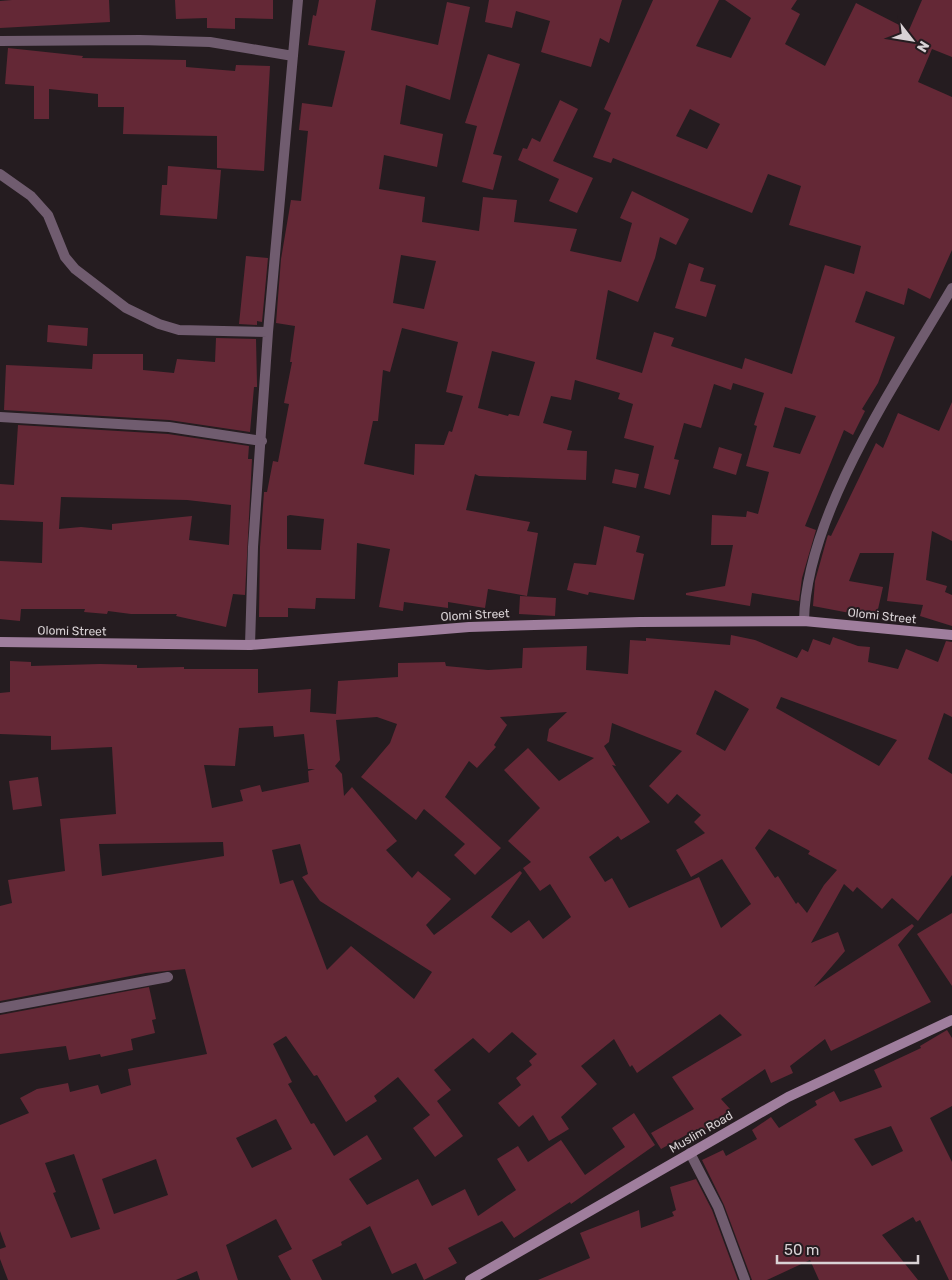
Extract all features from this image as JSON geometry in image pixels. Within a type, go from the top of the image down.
[{"type":"main road","name":"Olomi Street","points":[[0,642],[250,645],[469,627],[640,622],[804,621],[952,635]]},
{"type":"main road","name":"Muslim Road","points":[[470,1280],[788,1097],[952,1020]]},
{"type":"street","points":[[250,645],[253,547],[262,441],[268,332],[298,0]]},
{"type":"street","points":[[0,41],[140,40],[210,42],[293,56]]},
{"type":"street","points":[[0,174],[31,196],[48,216],[65,257],[75,269],[126,308],[159,324],[179,330],[268,332]]},
{"type":"street","points":[[804,621],[804,602],[812,564],[828,517],[868,431],[952,288]]},
{"type":"street","points":[[0,417],[169,427],[262,441]]},
{"type":"street","points":[[0,1008],[168,977]]},
{"type":"street","points":[[690,1153],[718,1207],[745,1280]]},
{"type":"building","points":[[109,0],[110,22],[0,28],[0,1]]},
{"type":"building","points":[[175,0],[273,0],[273,19],[235,18],[235,29],[207,28],[207,18],[176,19]]},
{"type":"building","points":[[319,0],[376,0],[371,30],[438,45],[447,2],[470,7],[450,100],[406,85],[400,124],[443,134],[437,167],[384,155],[379,189],[425,197],[422,222],[479,231],[483,197],[517,200],[514,222],[577,229],[570,251],[621,262],[632,223],[620,218],[632,191],[689,219],[676,245],[660,237],[655,258],[638,302],[608,290],[596,359],[642,373],[654,332],[674,338],[671,346],[742,369],[745,358],[792,374],[825,265],[854,274],[861,246],[789,225],[801,186],[768,174],[752,213],[613,158],[611,163],[593,157],[611,113],[604,109],[653,0],[719,0],[696,46],[731,58],[751,18],[725,0],[797,0],[791,9],[800,14],[785,44],[825,66],[856,3],[909,30],[922,0],[952,0],[952,57],[932,49],[918,82],[952,97],[952,250],[930,299],[908,288],[904,305],[866,291],[855,322],[895,337],[878,383],[862,409],[865,411],[853,435],[844,430],[805,526],[816,530],[802,578],[799,601],[752,593],[750,606],[686,595],[686,593],[725,586],[733,545],[711,545],[712,515],[746,517],[747,511],[758,514],[769,472],[746,466],[757,426],[754,425],[764,393],[733,383],[731,390],[714,384],[701,428],[684,423],[674,459],[679,460],[670,495],[644,488],[654,446],[624,438],[633,404],[618,399],[620,393],[575,380],[571,400],[551,396],[543,423],[572,431],[567,450],[587,451],[586,480],[479,476],[475,474],[466,510],[530,522],[527,531],[538,533],[527,596],[488,589],[485,608],[448,602],[448,608],[404,602],[403,611],[379,607],[390,549],[357,543],[355,599],[316,598],[315,609],[288,608],[288,617],[259,617],[260,547],[264,492],[267,492],[273,461],[278,462],[289,404],[284,403],[292,362],[290,362],[295,326],[276,323],[281,259],[291,200],[301,201],[308,131],[299,130],[302,103],[332,107],[345,51],[308,45],[313,15],[316,16]],"holes":[[[690,109],[720,124],[707,149],[676,136]],[[401,255],[436,261],[424,309],[393,303]],[[402,328],[458,342],[446,392],[463,396],[452,432],[449,431],[444,445],[415,444],[414,475],[364,464],[373,421],[378,421],[383,370],[390,372]],[[492,351],[535,362],[519,416],[509,414],[508,416],[478,408]],[[785,407],[816,416],[800,454],[773,447]],[[287,516],[324,519],[321,550],[287,549]]]},
{"type":"building","points":[[489,0],[622,0],[609,43],[600,38],[591,67],[541,52],[550,21],[516,11],[512,28],[485,22]]},
{"type":"building","points":[[8,48],[83,56],[82,58],[186,60],[186,67],[235,71],[236,65],[270,66],[264,171],[217,168],[217,136],[123,134],[124,107],[98,107],[98,94],[49,89],[49,119],[34,119],[34,86],[5,84]]},
{"type":"building","points":[[488,54],[520,64],[493,154],[502,156],[493,190],[462,182],[477,126],[465,123]]},
{"type":"building","points":[[560,100],[578,109],[553,161],[593,178],[577,213],[549,201],[559,179],[518,160],[523,148],[527,149],[532,138],[540,142]]},
{"type":"building","points":[[168,166],[221,170],[217,219],[160,215],[162,185],[167,185]]},
{"type":"building","points":[[246,256],[268,258],[262,322],[257,321],[257,325],[239,324]]},
{"type":"building","points":[[689,263],[704,268],[700,281],[716,285],[706,317],[675,308]]},
{"type":"building","points":[[48,325],[88,328],[87,346],[47,342]]},
{"type":"building","points":[[216,338],[256,339],[257,387],[254,387],[250,432],[169,420],[4,410],[6,365],[92,369],[93,354],[143,354],[143,370],[174,373],[177,359],[215,362]]},
{"type":"building","points":[[952,402],[952,541],[932,531],[926,580],[947,586],[945,592],[952,595],[952,626],[920,616],[923,605],[887,601],[894,553],[860,553],[849,581],[883,587],[876,618],[813,606],[815,581],[828,535],[831,536],[876,443],[883,448],[898,413],[939,431]]},
{"type":"building","points":[[18,425],[168,434],[249,446],[248,459],[252,459],[245,595],[233,594],[226,627],[176,616],[177,614],[131,614],[108,611],[107,614],[84,612],[85,609],[21,609],[20,621],[0,619],[0,561],[42,563],[43,522],[0,520],[0,484],[14,485]],"holes":[[[61,497],[187,500],[231,505],[229,545],[189,540],[192,516],[112,524],[112,530],[81,527],[59,529]]]},
{"type":"building","points":[[719,447],[742,454],[736,475],[713,468]]},
{"type":"building","points":[[615,469],[639,474],[636,488],[612,483]]},
{"type":"building","points":[[604,526],[640,536],[636,552],[644,554],[634,600],[589,592],[588,595],[567,590],[574,563],[596,565]]},
{"type":"building","points":[[520,596],[556,598],[555,616],[519,614]]},
{"type":"building","points":[[731,635],[755,640],[797,658],[802,649],[808,652],[813,639],[830,645],[833,637],[858,646],[870,647],[868,662],[898,669],[906,649],[938,662],[946,641],[952,642],[952,717],[944,713],[928,759],[952,774],[952,875],[918,921],[892,898],[882,909],[857,887],[853,892],[844,884],[811,943],[838,932],[845,951],[814,987],[912,924],[914,926],[898,945],[931,1002],[831,1051],[825,1039],[790,1066],[793,1073],[771,1083],[765,1069],[721,1099],[730,1109],[710,1127],[700,1133],[697,1129],[661,1149],[651,1133],[694,1109],[672,1077],[742,1035],[720,1014],[637,1073],[632,1065],[630,1067],[614,1039],[581,1066],[597,1084],[561,1117],[569,1129],[549,1141],[533,1115],[519,1127],[498,1103],[521,1085],[516,1078],[532,1065],[529,1061],[537,1054],[512,1032],[489,1053],[473,1038],[434,1070],[451,1090],[437,1101],[463,1136],[435,1157],[413,1128],[430,1115],[398,1077],[374,1096],[377,1101],[346,1122],[317,1075],[314,1076],[286,1036],[273,1044],[292,1082],[288,1084],[311,1124],[314,1123],[334,1156],[367,1135],[382,1159],[349,1179],[367,1205],[418,1179],[432,1206],[465,1189],[478,1216],[516,1190],[497,1159],[518,1146],[528,1162],[561,1140],[585,1175],[625,1147],[612,1128],[634,1113],[655,1145],[571,1204],[570,1202],[514,1238],[502,1221],[448,1248],[457,1263],[424,1280],[416,1263],[392,1274],[370,1226],[341,1242],[342,1245],[312,1260],[322,1280],[291,1280],[278,1256],[292,1249],[276,1219],[226,1245],[238,1280],[200,1280],[197,1271],[176,1280],[8,1280],[0,1259],[0,1249],[6,1247],[0,1231],[0,1125],[29,1113],[20,1098],[37,1089],[68,1083],[70,1092],[98,1085],[101,1094],[131,1085],[128,1069],[207,1054],[185,969],[146,973],[0,1001],[0,906],[12,903],[8,880],[65,871],[60,819],[116,814],[112,747],[51,750],[51,736],[0,734],[0,693],[10,692],[10,661],[31,662],[31,666],[100,664],[137,665],[137,668],[258,669],[258,693],[311,689],[310,712],[336,714],[338,681],[398,677],[398,663],[445,662],[446,666],[488,670],[522,668],[523,648],[587,646],[586,670],[628,674],[630,640],[646,641],[646,638],[730,645]],"holes":[[[715,690],[749,709],[725,751],[696,734]],[[781,697],[897,740],[879,766],[776,708]],[[567,712],[549,729],[547,741],[594,758],[559,781],[528,748],[504,770],[540,808],[508,841],[531,862],[523,868],[540,891],[550,884],[571,917],[543,939],[529,920],[511,933],[491,917],[522,873],[520,871],[434,935],[426,925],[451,899],[418,871],[412,878],[386,850],[397,841],[352,787],[344,796],[342,774],[335,766],[340,760],[336,720],[377,717],[397,724],[390,743],[361,777],[416,820],[424,809],[465,844],[454,855],[475,875],[501,848],[445,797],[469,761],[477,768],[496,747],[494,745],[507,725],[500,717]],[[612,723],[682,751],[649,786],[668,804],[677,794],[701,815],[694,822],[705,833],[676,850],[691,877],[722,859],[751,904],[721,928],[699,877],[629,908],[612,878],[605,882],[589,857],[618,836],[621,840],[650,822],[612,765],[616,766],[604,746],[609,742]],[[273,726],[274,737],[304,734],[308,769],[315,769],[308,771],[309,782],[262,792],[260,785],[240,790],[243,801],[212,808],[204,765],[235,766],[239,728]],[[769,829],[810,851],[808,854],[837,870],[824,885],[807,913],[798,902],[796,904],[778,876],[775,878],[755,848]],[[223,842],[224,856],[102,876],[99,844]],[[300,844],[308,874],[302,877],[320,901],[432,972],[414,999],[351,946],[327,970],[293,880],[280,884],[272,850]],[[276,1119],[292,1149],[252,1168],[236,1138]],[[74,1154],[100,1229],[71,1238],[53,1193],[56,1192],[45,1163]],[[156,1159],[168,1195],[114,1214],[102,1179]]]},
{"type":"building","points":[[38,777],[42,806],[13,810],[9,781]]},
{"type":"building","points":[[952,913],[952,986],[917,934]]},
{"type":"building","points":[[149,987],[156,1019],[152,1020],[155,1033],[131,1039],[133,1050],[101,1057],[100,1054],[69,1060],[66,1046],[0,1054],[0,1015]]},
{"type":"building","points":[[947,1030],[952,1038],[952,1106],[930,1118],[952,1162],[952,1280],[949,1280],[920,1220],[916,1222],[913,1217],[882,1235],[918,1280],[819,1280],[810,1260],[767,1280],[752,1280],[724,1205],[702,1160],[723,1150],[726,1156],[757,1139],[752,1130],[771,1117],[779,1128],[817,1105],[815,1101],[834,1091],[840,1102],[882,1087],[874,1070],[921,1048],[920,1046]],"holes":[[[891,1126],[903,1151],[872,1166],[854,1139]]]},
{"type":"building","points":[[696,1179],[712,1210],[738,1280],[538,1280],[590,1258],[580,1233],[639,1210],[641,1228],[674,1216],[672,1212],[676,1210],[670,1187]]}]
